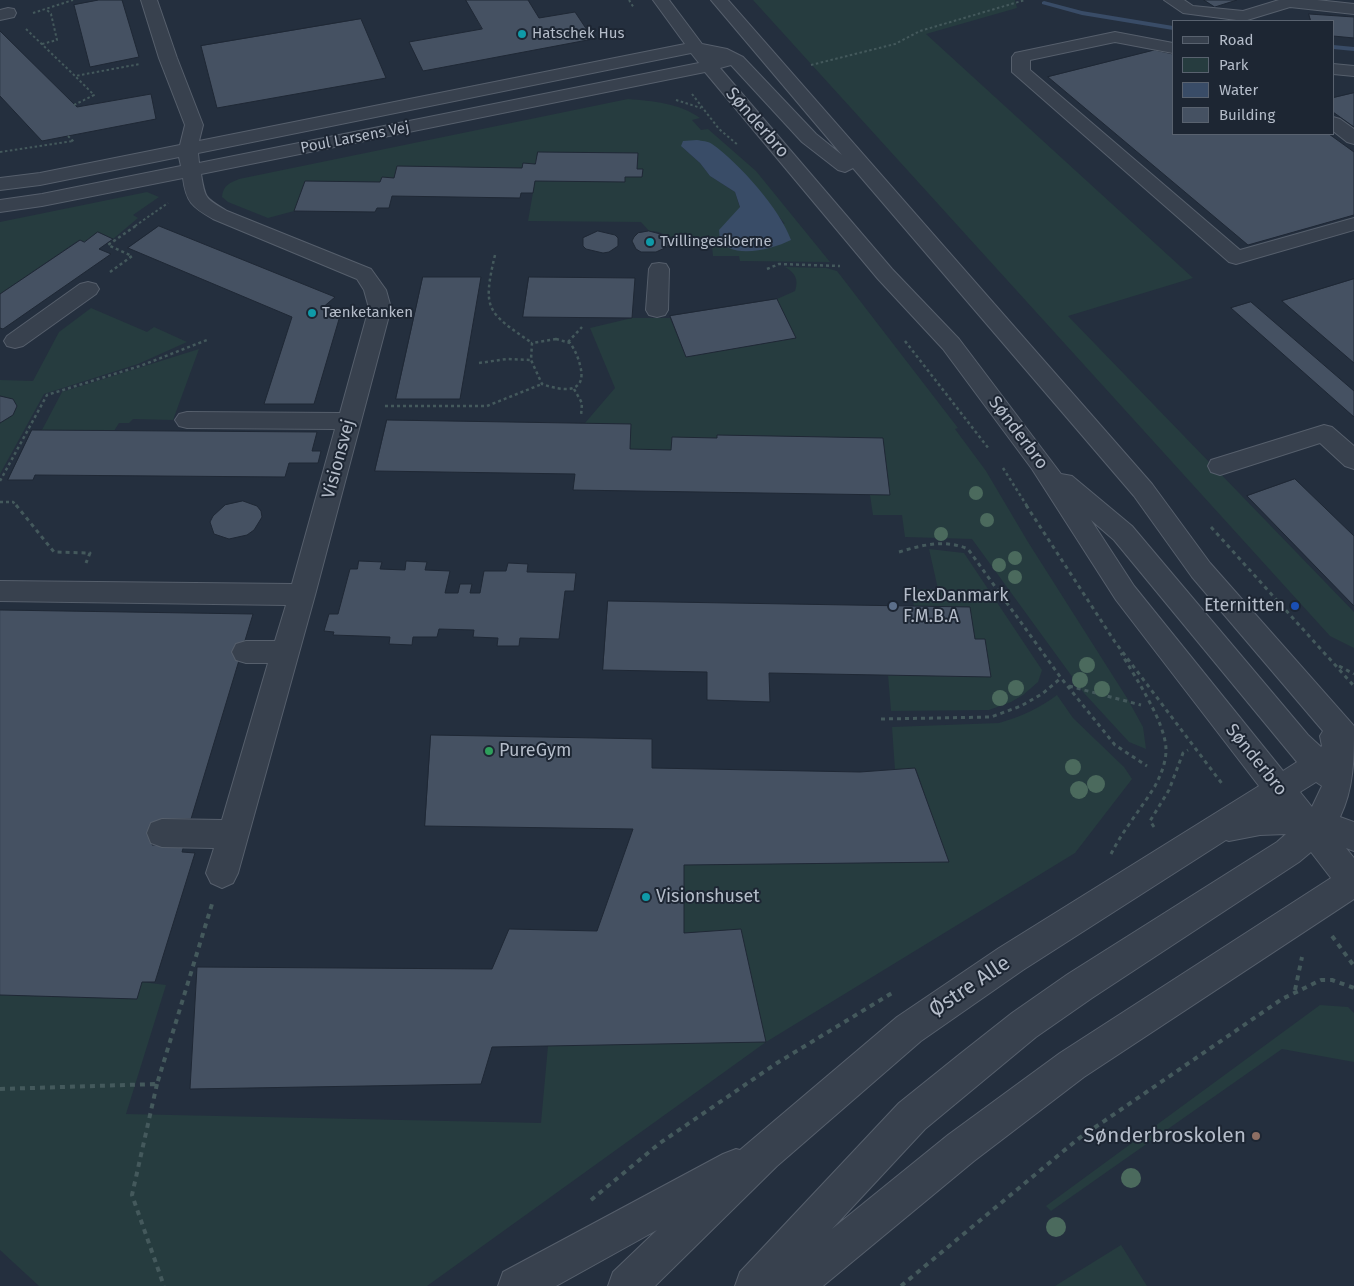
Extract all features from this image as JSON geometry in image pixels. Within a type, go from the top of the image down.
[{"type":"street","points":[[149,0],[168,58],[194,125],[189,160]]},
{"type":"street","name":"Sønderbro","points":[[660,0],[709,66],[886,274],[951,344],[1042,464],[1125,593],[1278,789],[1312,826],[1354,882]]},
{"type":"street","points":[[719,0],[890,200],[1143,490],[1201,570],[1319,706],[1335,736],[1344,760],[1328,811],[1288,852],[1080,986],[1024,1025],[972,1066],[912,1116],[754,1286]]},
{"type":"street","points":[[1172,0],[1189,10],[1244,16],[1293,1],[1354,9]]},
{"type":"street","points":[[732,57],[740,47],[744,31]]},
{"type":"street","points":[[1172,48],[1115,37],[1021,57],[1021,72],[1236,258],[1354,224]]},
{"type":"street","points":[[694,47],[708,49],[732,57],[809,138],[890,200]]},
{"type":"street","name":"Poul Larsens Vej","points":[[0,206],[42,200],[355,114],[694,47]]},
{"type":"street","name":"Poul Larsens Vej","points":[[0,184],[189,160],[709,66],[732,57]]},
{"type":"street","points":[[1334,69],[1354,71]]},
{"type":"street","points":[[1334,124],[1354,138]]},
{"type":"street","name":"Visionsvej","points":[[189,160],[196,196],[203,205],[220,215],[354,269],[370,281],[378,295],[380,308],[302,595],[222,872]]},
{"type":"street","points":[[657,310],[659,269]]},
{"type":"street","points":[[15,341],[88,289]]},
{"type":"street","points":[[187,420],[351,413]]},
{"type":"street","points":[[1220,466],[1324,433],[1354,460]]},
{"type":"street","points":[[1042,464],[1123,533],[1264,704],[1344,760]]},
{"type":"street","points":[[0,591],[302,595]]},
{"type":"street","points":[[246,652],[286,652]]},
{"type":"street","name":"Østre Alle","points":[[628,1286],[764,1153],[909,1029],[1011,958],[1278,789],[1344,760]]},
{"type":"street","points":[[1215,830],[1245,822],[1276,820],[1335,828],[1354,837]]},
{"type":"street","points":[[162,833],[233,834]]},
{"type":"street","points":[[793,1286],[961,1148],[1072,1066],[1354,882]]},
{"type":"street","points":[[517,1286],[764,1153]]},
{"type":"path","points":[[806,67],[895,44],[920,31],[1025,0]]},
{"type":"path","points":[[42,44],[57,40],[51,14],[46,9]]},
{"type":"path","points":[[22,25],[94,94],[74,105]]},
{"type":"path","points":[[75,76],[168,58]]},
{"type":"path","points":[[691,92],[719,129],[745,150]]},
{"type":"path","points":[[0,152],[74,141],[68,136]]},
{"type":"path","points":[[88,289],[132,256],[108,245],[174,199]]},
{"type":"path","points":[[495,255],[488,297],[489,305],[492,312],[532,343]]},
{"type":"path","points":[[767,269],[779,264],[837,266]]},
{"type":"path","points":[[568,342],[582,327]]},
{"type":"path","points":[[351,413],[487,406],[542,384],[566,391],[574,389],[579,384],[581,375],[574,350],[568,342],[556,339],[532,343]]},
{"type":"path","points":[[0,481],[47,396],[140,366],[207,340]]},
{"type":"path","points":[[905,341],[994,456]]},
{"type":"path","points":[[532,343],[530,360],[542,384]]},
{"type":"path","points":[[479,363],[507,359],[530,360]]},
{"type":"path","points":[[574,389],[582,403],[581,416]]},
{"type":"path","points":[[1001,464],[1067,570],[1115,642],[1194,746]]},
{"type":"path","points":[[0,502],[13,502],[54,552],[90,553],[83,570]]},
{"type":"path","points":[[1222,539],[1354,686]]},
{"type":"path","points":[[899,552],[927,544],[958,544],[968,549],[1067,686],[1115,744],[1147,766]]},
{"type":"path","points":[[1110,856],[1133,817],[1156,784],[1165,762],[1167,747],[1165,730],[1115,642]]},
{"type":"path","points":[[1333,661],[1354,674]]},
{"type":"path","points":[[881,719],[991,717],[1022,706],[1061,678]]},
{"type":"path","points":[[1067,686],[1141,705]]},
{"type":"path","points":[[1154,827],[1150,821],[1169,790],[1183,753],[1188,750]]},
{"type":"path","points":[[164,1286],[132,1195],[157,1084],[222,872]]},
{"type":"path","points":[[901,1286],[1078,1139],[1282,999],[1321,980],[1332,980],[1354,988]]},
{"type":"path","points":[[584,1206],[660,1143],[777,1063],[895,991]]},
{"type":"path","points":[[0,1089],[157,1084]]},
{"type":"green space","points":[[753,0],[1015,0],[1017,8],[926,34],[1193,278],[1068,316],[1354,612],[1354,648],[1330,636]]},
{"type":"green space","points":[[628,99],[656,102],[675,106],[700,118],[692,120],[701,130],[708,129],[756,171],[830,262],[740,261],[739,256],[713,256],[712,246],[667,247],[669,242],[666,236],[659,232],[649,231],[641,222],[528,221],[535,181],[624,182],[625,177],[642,177],[643,169],[637,169],[638,153],[538,152],[535,164],[523,163],[522,168],[398,166],[394,178],[382,178],[380,182],[305,181],[294,211],[268,218],[228,202],[222,197],[225,187],[239,179]],"holes":[[[681,146],[771,207],[785,224],[740,208],[735,192],[710,176],[700,163]]]},
{"type":"green space","points":[[147,192],[159,197],[133,215],[138,218],[113,239],[98,232],[84,242],[79,240],[0,294],[0,222]]},
{"type":"green space","points":[[785,267],[826,268],[837,271],[958,428],[955,429],[986,471],[1028,542],[1127,698],[1143,727],[1146,749],[1129,742],[1084,693],[972,539],[905,537],[902,515],[873,515],[870,495],[890,495],[883,438],[718,435],[717,438],[671,450],[630,449],[631,424],[585,423],[615,388],[590,328],[632,318],[670,318],[686,357],[796,338],[777,299],[795,291],[797,283],[795,277]]},
{"type":"green space","points":[[91,308],[147,332],[154,327],[187,342],[138,364],[44,394],[0,474],[0,423],[13,415],[17,406],[13,399],[0,396],[0,380],[33,381],[59,332]]},
{"type":"green space","points":[[199,349],[173,420],[133,419],[129,423],[119,423],[114,431],[42,430],[62,392]]},
{"type":"green space","points":[[929,549],[964,553],[1042,670],[1038,682],[1023,695],[1011,702],[989,710],[891,711],[888,675],[991,677],[985,639],[975,639],[970,607],[914,606],[910,589],[938,589]]},
{"type":"green space","points":[[1057,695],[1073,718],[1124,767],[1132,779],[1075,853],[766,1042],[427,1286],[39,1286],[0,1250],[0,995],[137,999],[142,982],[166,985],[126,1114],[541,1123],[548,1046],[741,930],[684,933],[684,865],[948,862],[916,769],[895,770],[892,727],[999,723],[1030,712]]},
{"type":"green space","points":[[1320,1005],[1348,1007],[1354,1013],[1354,1062],[1282,1049],[1051,1211],[1046,1206]]},
{"type":"green space","points":[[1121,1245],[1147,1286],[1055,1286]]},
{"type":"water","points":[[697,140],[712,144],[746,175],[778,215],[791,240],[777,246],[752,251],[729,248],[720,241],[719,230],[740,207],[735,192],[710,176],[700,163],[681,146],[683,141]]},
{"type":"building","points":[[99,0],[122,0],[139,57],[90,67],[74,5]]},
{"type":"building","name":"Hatschek Hus","points":[[466,0],[528,0],[539,18],[575,12],[593,39],[423,71],[409,42],[482,29]]},
{"type":"building","points":[[1204,0],[1237,0],[1215,7]]},
{"type":"building","points":[[1309,14],[1354,17],[1354,38],[1334,36],[1334,20],[1311,20]]},
{"type":"building","points":[[361,19],[386,78],[217,108],[201,46]]},
{"type":"building","points":[[0,31],[77,107],[151,94],[156,119],[42,141],[0,96]]},
{"type":"building","points":[[1155,50],[1172,54],[1172,135],[1330,135],[1354,152],[1354,215],[1248,245],[1048,77]]},
{"type":"building","points":[[1354,93],[1354,127],[1334,113],[1334,98]]},
{"type":"building","points":[[538,152],[638,153],[637,169],[643,169],[642,177],[625,177],[625,182],[535,181],[533,193],[521,193],[520,198],[392,196],[389,208],[377,208],[375,212],[294,211],[305,181],[380,182],[382,177],[394,178],[397,166],[522,168],[523,163],[535,164]]},
{"type":"building","name":"Tænketanken","points":[[159,226],[335,297],[321,309],[342,309],[314,404],[264,404],[292,317],[128,248]]},
{"type":"building","points":[[598,231],[615,235],[618,238],[618,246],[609,252],[603,253],[586,249],[583,246],[583,238]]},
{"type":"building","name":"Tvillingesiloerne","points":[[649,231],[664,235],[669,243],[667,247],[656,252],[641,252],[636,249],[632,241],[634,237],[638,233]]},
{"type":"building","points":[[98,232],[113,239],[99,249],[111,254],[3,329],[0,328],[0,294],[80,240],[84,242]]},
{"type":"building","points":[[423,277],[481,277],[460,399],[396,399]]},
{"type":"building","points":[[529,277],[635,278],[632,318],[523,317]]},
{"type":"building","points":[[1354,279],[1354,363],[1282,301]]},
{"type":"building","points":[[777,299],[796,338],[686,357],[670,316]]},
{"type":"building","points":[[1251,302],[1354,391],[1354,417],[1231,308]]},
{"type":"building","points":[[0,396],[13,399],[17,406],[13,415],[0,423]]},
{"type":"building","points":[[387,420],[631,424],[630,449],[671,450],[672,437],[717,438],[717,435],[883,438],[890,495],[573,490],[575,474],[375,471]]},
{"type":"building","points":[[32,430],[317,432],[312,451],[321,451],[318,463],[289,463],[285,477],[35,475],[33,480],[8,480]]},
{"type":"building","points":[[1295,479],[1354,536],[1354,606],[1247,496]]},
{"type":"building","points":[[243,501],[257,506],[261,511],[262,517],[254,530],[247,535],[229,539],[214,534],[210,522],[213,516],[225,505]]},
{"type":"building","points":[[359,561],[382,562],[380,569],[405,570],[406,561],[427,562],[425,570],[450,571],[445,593],[458,593],[460,584],[472,584],[470,593],[480,593],[484,571],[506,571],[508,563],[528,564],[527,572],[576,573],[574,591],[565,591],[559,639],[520,638],[519,646],[497,646],[498,638],[473,637],[474,630],[439,629],[437,637],[413,637],[412,645],[389,644],[390,637],[333,635],[334,632],[324,631],[329,614],[338,614],[350,569],[357,569]]},
{"type":"building","points":[[608,601],[970,607],[975,639],[985,639],[991,677],[769,673],[770,702],[707,700],[707,672],[603,670]]},
{"type":"building","points":[[0,610],[253,614],[191,819],[161,819],[152,845],[184,845],[182,852],[195,853],[155,982],[142,982],[137,999],[0,995]]},
{"type":"building","name":"Visionshuset","points":[[431,735],[652,739],[652,768],[860,772],[915,768],[949,862],[684,865],[684,933],[741,929],[766,1042],[492,1047],[481,1084],[190,1089],[197,967],[492,969],[509,929],[597,931],[633,829],[425,826]]},
{"type":"waterway","points":[[1044,3],[1082,13],[1172,28]]},
{"type":"waterway","points":[[1334,47],[1354,49]]},
{"type":"place","name":"Hatschek Hus","points":[[522,34]]},
{"type":"place","name":"Tvillingesiloerne","points":[[650,242]]},
{"type":"place","name":"Tænketanken","points":[[312,313]]},
{"type":"place","name":"FlexDanmark F.M.B.A","points":[[893,606]]},
{"type":"place","name":"Eternitten","points":[[1295,606]]},
{"type":"place","name":"PureGym","points":[[489,751]]},
{"type":"place","name":"Visionshuset","points":[[646,897]]},
{"type":"place","name":"Sønderbroskolen","points":[[1256,1136]]}]
